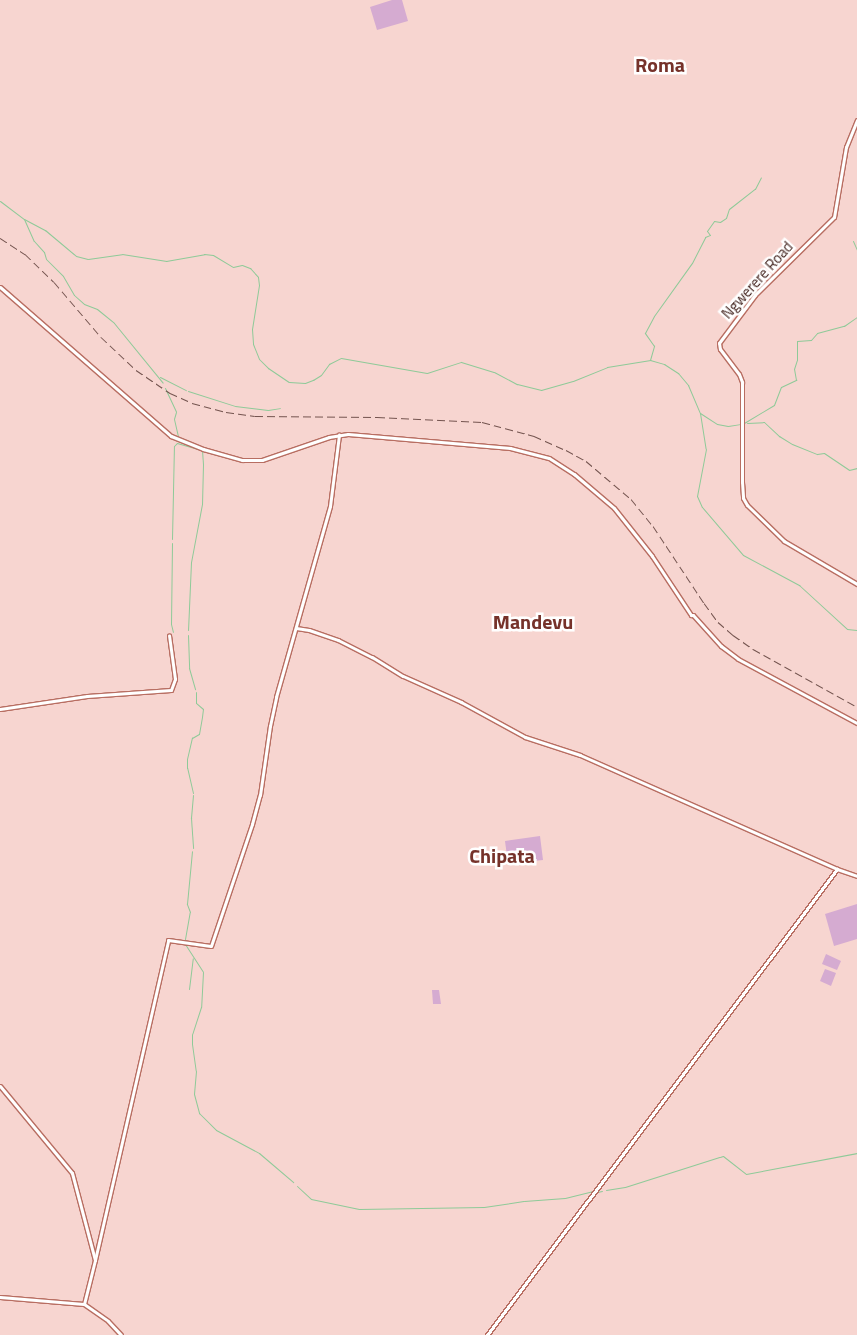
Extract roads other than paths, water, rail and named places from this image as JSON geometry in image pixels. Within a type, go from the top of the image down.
[{"type":"street","name":"Ngwerere Road","points":[[857,120],[846,147],[834,217],[755,295],[719,343],[720,349],[741,380],[742,482],[743,498],[747,505],[784,541],[857,584]]},
{"type":"street","points":[[0,287],[171,436],[186,443],[248,461],[278,455],[339,435],[497,446],[534,452],[549,458],[574,474],[614,508],[652,556],[691,615],[721,646],[738,659],[857,723]]},
{"type":"street","points":[[84,1304],[168,940],[210,946],[260,795],[270,726],[330,506],[339,435]]},
{"type":"street","points":[[296,628],[309,630],[338,640],[372,657],[403,676],[461,702],[525,737],[580,755],[837,869],[857,876]]},
{"type":"street","points":[[0,708],[87,696],[171,690],[175,679],[169,635]]},
{"type":"street","points":[[487,1335],[837,869]]},
{"type":"street","points":[[0,1086],[72,1173],[95,1260]]},
{"type":"street","points":[[0,1297],[84,1304],[100,1314],[121,1335]]},
{"type":"waterway","points":[[650,360],[654,346],[645,333],[654,316],[692,263],[705,237],[710,235],[707,231],[714,221],[720,222],[726,218],[729,209],[755,189],[761,177]]},
{"type":"waterway","points":[[0,201],[24,219],[45,230],[76,256],[88,259],[122,254],[166,261],[204,254],[213,255],[233,267],[242,265],[250,268],[258,277],[259,285],[252,329],[253,344],[259,359],[268,368],[289,382],[305,383],[313,380],[321,375],[329,364],[341,358],[427,373],[461,362],[494,372],[517,384],[541,390],[573,381],[607,367],[650,360],[664,364],[678,373],[688,385],[700,413],[706,449],[697,496],[702,507],[743,555],[799,585],[847,629],[857,630]]},
{"type":"waterway","points":[[24,219],[34,241],[44,252],[46,259],[63,276],[74,295],[84,304],[97,309],[114,323],[163,383]]},
{"type":"waterway","points":[[853,241],[857,250]]},
{"type":"waterway","points":[[744,423],[774,405],[781,387],[796,380],[794,369],[797,360],[797,341],[811,340],[817,333],[844,326],[857,317]]},
{"type":"waterway","points":[[160,377],[186,390]]},
{"type":"waterway","points":[[165,388],[176,412],[174,419],[178,436]]},
{"type":"waterway","points":[[188,391],[235,406],[268,410],[280,408]]},
{"type":"waterway","points":[[700,413],[717,424],[728,426],[740,424]]},
{"type":"waterway","points":[[747,423],[764,422],[779,436],[792,444],[817,454],[824,453],[849,470],[857,468]]},
{"type":"waterway","points":[[172,539],[174,446],[177,443],[202,450],[203,464],[202,504],[191,562],[188,630]]},
{"type":"waterway","points":[[172,543],[171,624],[173,632]]},
{"type":"waterway","points":[[188,635],[189,668],[195,689]]},
{"type":"waterway","points":[[193,793],[187,768],[187,759],[192,738],[199,734],[203,709],[196,703],[196,692]]},
{"type":"waterway","points":[[193,795],[191,818],[193,848]]},
{"type":"waterway","points":[[185,939],[190,912],[187,904],[192,851]]},
{"type":"waterway","points":[[185,944],[203,972],[201,1007],[192,1034],[196,1071],[194,1094],[199,1113],[216,1130],[259,1153],[293,1182]]},
{"type":"waterway","points":[[189,989],[193,958]]},
{"type":"waterway","points":[[720,1157],[723,1156],[746,1174],[857,1153]]},
{"type":"waterway","points":[[606,1190],[625,1187],[719,1157]]},
{"type":"waterway","points":[[297,1186],[311,1199],[359,1209],[484,1207],[524,1201],[565,1198],[593,1191]]},
{"type":"waterway","points":[[597,1192],[602,1191]]},
{"type":"railway","points":[[0,238],[25,254],[54,282],[101,337],[136,370],[170,393],[192,403],[226,412],[255,416],[377,417],[482,422],[534,436],[566,450],[586,461],[631,499],[653,526],[718,622],[753,649],[857,707]]},
{"type":"district","name":"Roma","points":[[660,64]]},
{"type":"district","name":"Mandevu","points":[[533,621]]},
{"type":"district","name":"Chipata","points":[[502,855]]}]
